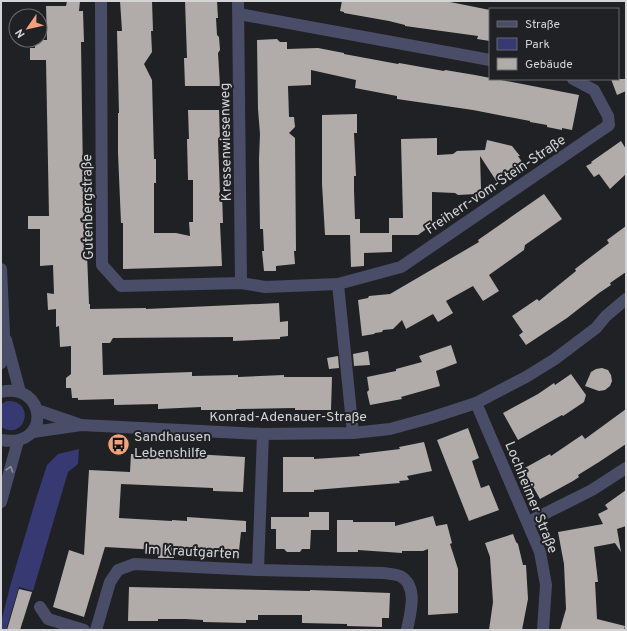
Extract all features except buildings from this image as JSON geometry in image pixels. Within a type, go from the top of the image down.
[{"type":"street","name":"Gutenbergstraße","points":[[100,1],[102,265],[121,286],[241,283]]},
{"type":"street","name":"Kressenwiesenweg","points":[[238,1],[241,283]]},
{"type":"street","points":[[239,14],[489,60]]},
{"type":"street","name":"Freiherr-vom-Stein-Straße","points":[[241,283],[265,287],[338,284],[401,267],[609,125],[608,116],[594,90],[575,80]]},
{"type":"street","points":[[1,268],[4,333],[1,363]]},
{"type":"street","points":[[338,284],[353,433]]},
{"type":"street","name":"Konrad-Adenauer-Straße","points":[[33,432],[81,425],[263,434],[353,433],[390,429],[430,418],[476,402],[526,377],[555,359],[596,328],[606,316],[626,299]]},
{"type":"street","points":[[4,333],[20,392]]},
{"type":"street","points":[[1,392],[20,392],[28,397],[34,403],[37,410],[38,419],[33,432],[26,438],[18,441],[1,440]]},
{"type":"street","name":"Lochheimer Straße","points":[[476,402],[540,552],[546,585],[542,630]]},
{"type":"street","name":"Konrad-Adenauer-Straße","points":[[37,410],[81,425]]},
{"type":"street","name":"Im Krautgarten","points":[[258,570],[263,434]]},
{"type":"street","points":[[1,495],[18,441]]},
{"type":"street","points":[[528,522],[592,490],[626,468]]},
{"type":"street","name":"Im Krautgarten","points":[[96,630],[110,582],[118,570],[134,564],[258,570],[384,573],[400,576],[408,584],[411,593],[412,602],[407,630]]},
{"type":"street","points":[[40,607],[48,619],[84,630]]},
{"type":"green space","points":[[7,401],[16,402],[22,407],[25,413],[21,425],[16,429],[9,430],[1,427],[1,404]]},
{"type":"green space","points":[[79,449],[78,464],[68,472],[33,591],[19,587],[6,630],[1,630],[1,622],[11,583],[47,465],[58,454]]},
{"type":"place","name":"Sandhausen Lebenshilfe","points":[[118,444]]}]
